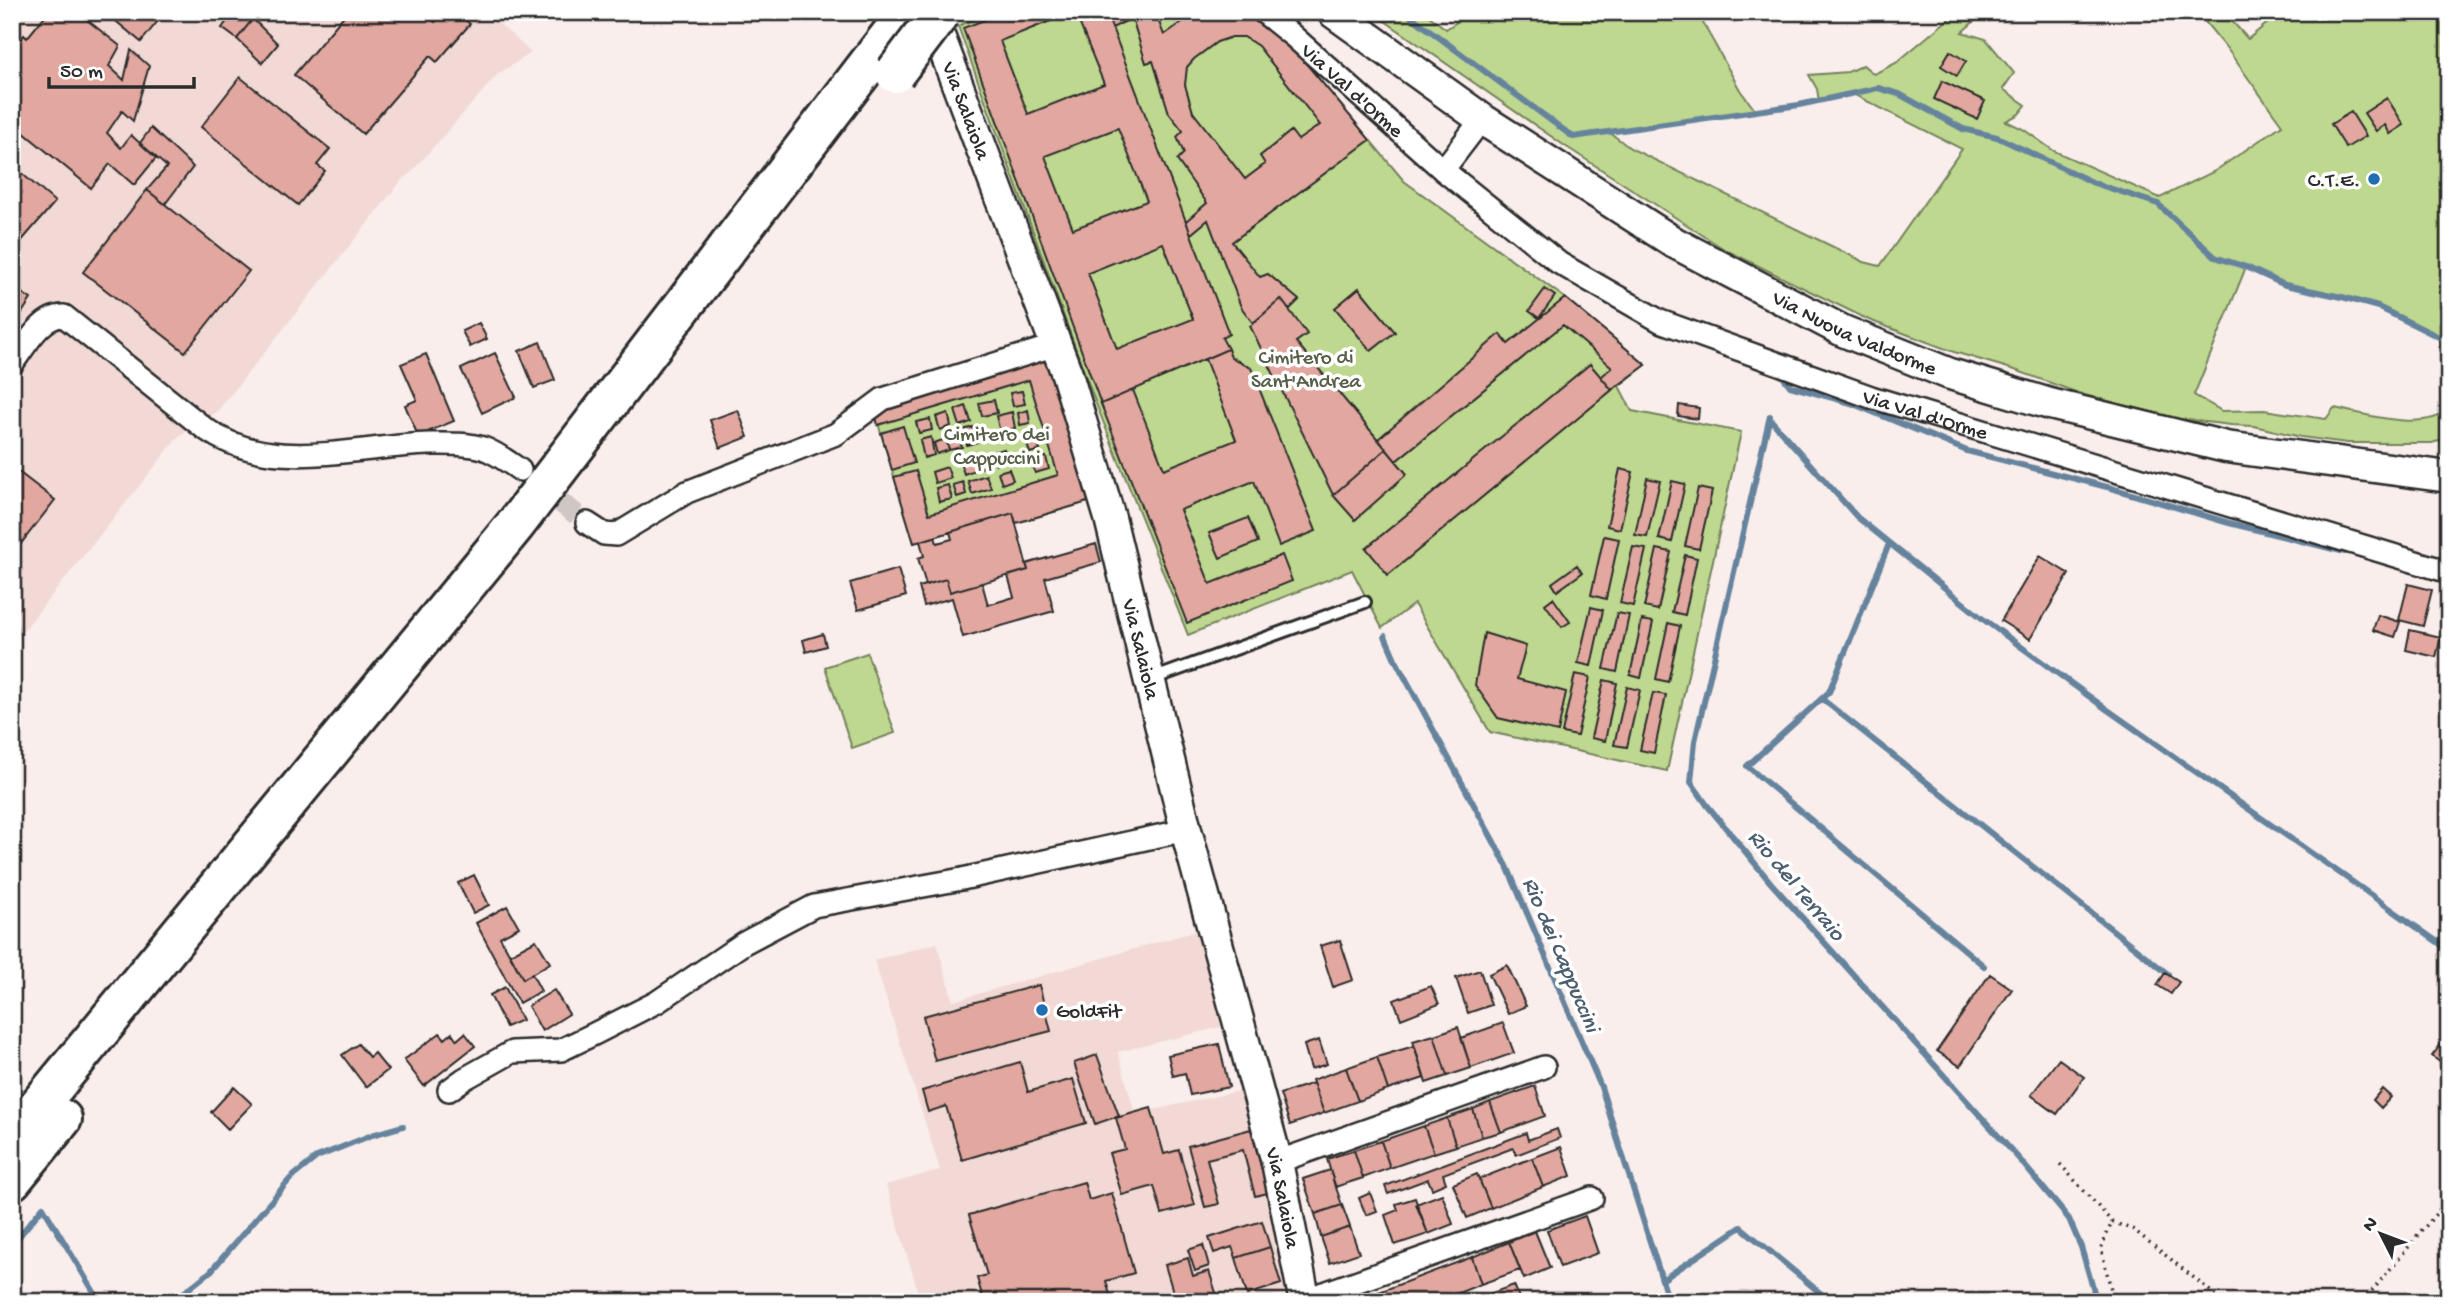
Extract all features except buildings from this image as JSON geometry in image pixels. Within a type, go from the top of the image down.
[{"type":"highway","points":[[12,1180],[559,509],[886,63],[908,12]]},
{"type":"highway","points":[[12,1138],[516,524],[886,63],[941,12]]},
{"type":"street","name":"Via Salaiola","points":[[930,12],[1056,345],[1110,518],[1186,830],[1277,1162],[1303,1301]]},
{"type":"street","name":"Via Val d'Orme","points":[[1264,12],[1443,170],[1559,263],[1660,321],[1871,397],[2449,572]]},
{"type":"street","name":"Via Nuova Valdorme","points":[[1333,12],[1482,119],[1675,243],[1843,331],[1950,374],[2050,404],[2226,447],[2447,473]]},
{"type":"street","points":[[1443,170],[1482,119]]},
{"type":"street","points":[[12,364],[44,323],[57,316],[64,316],[204,428],[234,445],[262,452],[292,455],[394,445],[463,444],[493,452],[520,470]]},
{"type":"street","points":[[586,523],[604,534],[616,535],[687,492],[836,434],[883,399],[1056,345]]},
{"type":"street","points":[[449,1090],[512,1052],[561,1050],[594,1034],[657,1002],[744,943],[814,906],[962,879],[1186,830]]},
{"type":"street","points":[[1277,1162],[1544,1067]]},
{"type":"street","points":[[1303,1301],[1592,1198]]},
{"type":"lane","points":[[1149,680],[1365,602]]},
{"type":"path","points":[[2060,1164],[2112,1222],[2134,1230],[2224,1302]]},
{"type":"path","points":[[2363,1302],[2449,1198]]},
{"type":"path","points":[[2112,1222],[2101,1248],[2114,1302]]},
{"type":"shaded area","points":[[12,12],[487,12],[531,53],[498,74],[402,180],[217,412],[180,435],[12,645]]},
{"type":"shaded area","points":[[1203,929],[1225,1026],[1118,1052],[1135,1114],[1244,1090],[1294,1290],[1249,1302],[921,1302],[886,1185],[940,1170],[874,960],[937,943],[953,1001]]},
{"type":"green space","name":"Cimitero di Sant'Andrea","points":[[990,12],[1252,12],[1289,43],[1404,181],[1565,298],[1646,365],[1619,386],[1632,411],[1741,432],[1667,771],[1490,732],[1414,604],[1382,628],[1352,570],[1188,635],[1093,396],[958,26]]},
{"type":"green space","points":[[1372,12],[1424,12],[1446,29],[1472,12],[1510,12],[1514,20],[1531,12],[1697,12],[1740,90],[1755,110],[1609,132],[1630,148],[1864,262],[1880,266],[1962,149],[1853,94],[1819,101],[1817,89],[1809,75],[1848,72],[1863,65],[1874,74],[1896,63],[1957,12],[1985,12],[1962,32],[1986,39],[2014,73],[2003,89],[2026,105],[2019,114],[2006,121],[2023,129],[2054,151],[2160,198],[2215,171],[2282,125],[2197,12],[2224,12],[2248,39],[2281,12],[2449,12],[2449,342],[2378,307],[2285,285],[2246,267],[2194,395],[2222,411],[2264,410],[2326,419],[2334,408],[2409,421],[2424,420],[2449,410],[2449,438],[2432,443],[2347,443],[2301,437],[2254,426],[2179,419],[2084,395],[1954,352],[1869,320],[1724,249],[1565,146]]},
{"type":"green space","name":"Cimitero dei Cappuccini","points":[[1047,357],[1091,501],[1016,523],[1013,513],[914,543],[874,410]]},
{"type":"green space","points":[[867,653],[895,733],[852,748],[825,667]]},
{"type":"waterway","points":[[1405,12],[1573,137],[1799,105],[1878,88],[1899,94],[1963,129],[1997,137],[2094,183],[2158,204],[2215,257],[2246,267],[2285,285],[2378,307],[2449,342]]},
{"type":"waterway","points":[[1777,369],[1790,386],[1851,403],[1967,451],[2345,552]]},
{"type":"waterway","name":"Rio del Terraio","points":[[1770,416],[1695,741],[1691,782],[1771,883],[2020,1160],[2069,1219],[2081,1247],[2097,1302]]},
{"type":"waterway","points":[[1770,419],[1857,517],[1983,619],[2449,950]]},
{"type":"waterway","points":[[1889,544],[1829,692],[1747,766],[1984,966]]},
{"type":"waterway","name":"Rio dei Cappuccini","points":[[1385,636],[1507,866],[1601,1087],[1669,1302]]},
{"type":"waterway","points":[[1822,699],[2168,974]]},
{"type":"waterway","points":[[172,1302],[211,1271],[291,1178],[317,1157],[403,1126]]},
{"type":"waterway","points":[[12,1245],[43,1207],[100,1302]]},
{"type":"waterway","points":[[1662,1280],[1741,1227],[1831,1302]]},
{"type":"tunnel","points":[[536,483],[587,523]]},
{"type":"place","name":"C.T.E.","points":[[2374,179]]},
{"type":"place","name":"GoldFit","points":[[1042,1010]]}]
